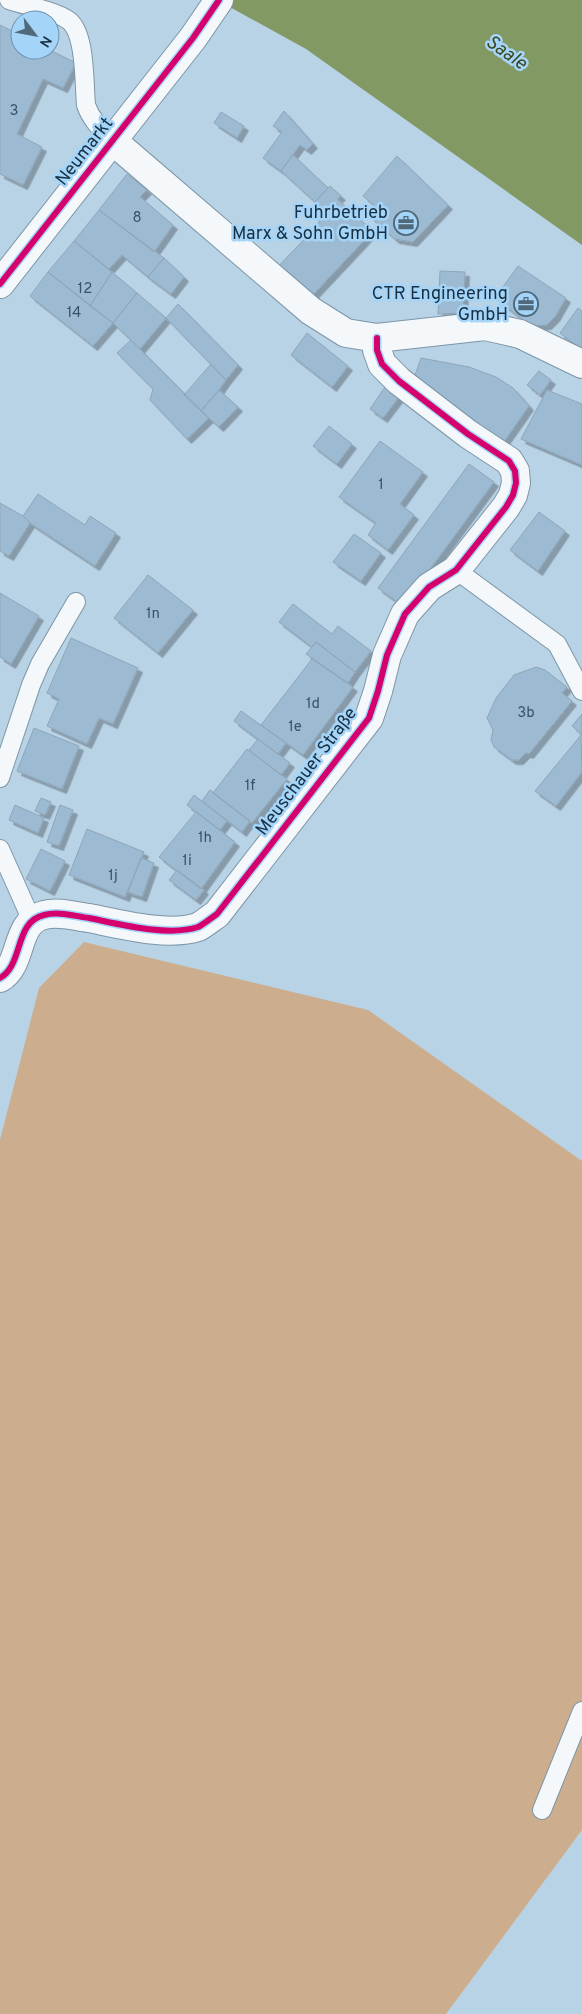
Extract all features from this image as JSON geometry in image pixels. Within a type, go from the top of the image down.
[{"type":"street","name":"Neumarkt","points":[[0,284],[193,38],[219,0]]},
{"type":"street","points":[[113,141],[311,311],[346,333],[377,338],[485,326],[520,334],[582,364]]},
{"type":"street","name":"Meuschauer Straße","points":[[32,921],[42,915],[58,913],[160,930],[183,930],[200,926],[217,914],[369,718],[387,655],[405,614],[429,587],[456,570],[506,507],[513,495],[516,482],[516,471],[509,461],[468,434],[399,381],[382,364],[377,350],[377,338]]},
{"type":"street","points":[[0,978],[8,972],[12,965],[25,930],[32,921]]},
{"type":"lane","points":[[9,0],[59,16],[75,26],[81,44],[88,113],[113,141]]},
{"type":"lane","points":[[456,570],[557,644],[582,691]]},
{"type":"lane","points":[[0,778],[37,671],[76,602]]},
{"type":"lane","points":[[0,849],[32,921]]},
{"type":"lane","points":[[542,1810],[582,1711]]},
{"type":"shaded area","points":[[84,942],[368,1010],[582,1161],[582,1830],[446,2014],[0,2014],[0,1140],[39,988]]},
{"type":"water","name":"Saale","points":[[217,0],[582,0],[582,245],[306,49]]},
{"type":"building","points":[[0,25],[10,30],[10,60],[60,60],[60,55],[76,63],[63,88],[43,79],[17,134],[42,147],[23,185],[0,174]]},
{"type":"building","points":[[284,111],[313,144],[307,150],[300,145],[281,171],[263,158],[282,132],[273,126]]},
{"type":"building","points":[[221,112],[244,126],[237,138],[214,123]]},
{"type":"building","points":[[293,155],[328,188],[315,202],[281,171]]},
{"type":"building","points":[[397,156],[448,205],[413,242],[395,239],[374,221],[382,212],[363,196]]},
{"type":"building","points":[[127,174],[147,190],[140,197],[173,225],[154,252],[99,210]]},
{"type":"building","points":[[330,186],[341,196],[337,199],[373,231],[310,298],[273,272],[313,230],[326,212],[315,202]]},
{"type":"building","points":[[99,210],[164,258],[148,277],[122,255],[109,269],[74,241]]},
{"type":"building","points":[[74,241],[112,272],[90,306],[48,272]]},
{"type":"building","points":[[164,258],[184,277],[171,294],[148,277]]},
{"type":"building","points":[[518,266],[566,298],[555,317],[547,325],[531,326],[495,298]]},
{"type":"building","points":[[440,271],[465,272],[463,313],[438,314]]},
{"type":"building","points":[[48,272],[113,323],[93,346],[30,296]]},
{"type":"building","points":[[112,272],[137,293],[113,323],[90,306]]},
{"type":"building","points":[[137,293],[166,318],[140,349],[113,323]]},
{"type":"building","points":[[178,304],[238,365],[226,380],[166,318]]},
{"type":"building","points":[[578,308],[582,311],[582,350],[560,333]]},
{"type":"building","points":[[307,333],[348,366],[332,387],[291,355]]},
{"type":"building","points":[[131,340],[209,418],[187,439],[150,400],[153,389],[117,353]]},
{"type":"building","points":[[421,358],[469,367],[496,377],[513,388],[529,406],[501,446],[413,381]]},
{"type":"building","points":[[211,364],[226,380],[201,411],[184,395]]},
{"type":"building","points":[[539,371],[551,380],[540,395],[527,385]]},
{"type":"building","points":[[385,387],[399,397],[383,418],[370,409]]},
{"type":"building","points":[[219,390],[238,407],[219,427],[201,411]]},
{"type":"building","points":[[547,390],[582,404],[582,465],[521,439]]},
{"type":"building","points":[[329,426],[352,444],[337,464],[313,446]]},
{"type":"building","points":[[380,441],[423,472],[400,504],[414,515],[388,550],[368,535],[376,523],[339,497]]},
{"type":"building","points":[[469,464],[494,482],[403,606],[378,588]]},
{"type":"building","points":[[38,494],[85,525],[90,516],[116,533],[95,566],[30,523],[23,516]]},
{"type":"building","points":[[0,503],[23,516],[30,523],[9,556],[0,551]]},
{"type":"building","points":[[539,512],[565,531],[538,571],[510,550]]},
{"type":"building","points":[[354,534],[381,553],[361,581],[333,562]]},
{"type":"building","points":[[148,575],[193,610],[158,653],[114,618]]},
{"type":"building","points":[[0,593],[39,616],[11,664],[0,657]]},
{"type":"building","points":[[293,604],[332,634],[338,626],[371,651],[355,672],[316,642],[312,647],[279,622]]},
{"type":"building","points":[[71,638],[138,668],[113,724],[99,718],[87,744],[47,726],[59,699],[47,693]]},
{"type":"building","points":[[316,642],[355,672],[348,683],[306,654]]},
{"type":"building","points":[[312,659],[353,687],[303,755],[261,725]]},
{"type":"building","points":[[536,667],[545,670],[567,687],[562,693],[572,701],[529,754],[526,753],[519,760],[512,760],[494,747],[491,740],[493,730],[487,718],[496,698],[514,675]]},
{"type":"building","points":[[241,711],[286,743],[278,754],[234,721]]},
{"type":"building","points":[[582,714],[582,735],[572,726]]},
{"type":"building","points":[[34,728],[79,746],[62,789],[17,771]]},
{"type":"building","points":[[581,735],[582,772],[556,806],[535,791]]},
{"type":"building","points":[[258,739],[290,763],[281,775],[249,750]]},
{"type":"building","points":[[247,749],[287,779],[252,823],[213,793]]},
{"type":"building","points":[[210,790],[250,821],[242,832],[202,801]]},
{"type":"building","points":[[194,795],[227,821],[220,830],[187,805]]},
{"type":"building","points":[[41,798],[51,802],[45,815],[35,811]]},
{"type":"building","points":[[15,805],[44,818],[38,833],[9,820]]},
{"type":"building","points":[[60,805],[73,810],[59,846],[47,842]]},
{"type":"building","points":[[196,812],[235,842],[201,889],[159,857]]},
{"type":"building","points":[[87,829],[144,852],[125,897],[69,875]]},
{"type":"building","points":[[41,849],[65,861],[50,891],[26,879]]},
{"type":"building","points":[[141,858],[154,863],[142,897],[128,892]]},
{"type":"building","points":[[177,870],[204,890],[196,900],[169,880]]},
{"type":"cycle path","points":[[0,284],[193,38],[219,0]]},
{"type":"cycle path","points":[[0,978],[8,972],[13,963],[23,934],[28,926],[34,919],[44,915],[66,914],[144,929],[173,931],[198,927],[217,914],[369,718],[387,655],[405,614],[429,587],[456,570],[506,507],[513,495],[516,483],[515,471],[509,461],[468,434],[399,381],[382,364],[377,350],[377,338]]},
{"type":"place","name":"Fuhrbetrieb Marx & Sohn GmbH","points":[[406,223]]},
{"type":"place","name":"CTR Engineering GmbH","points":[[526,304]]}]
